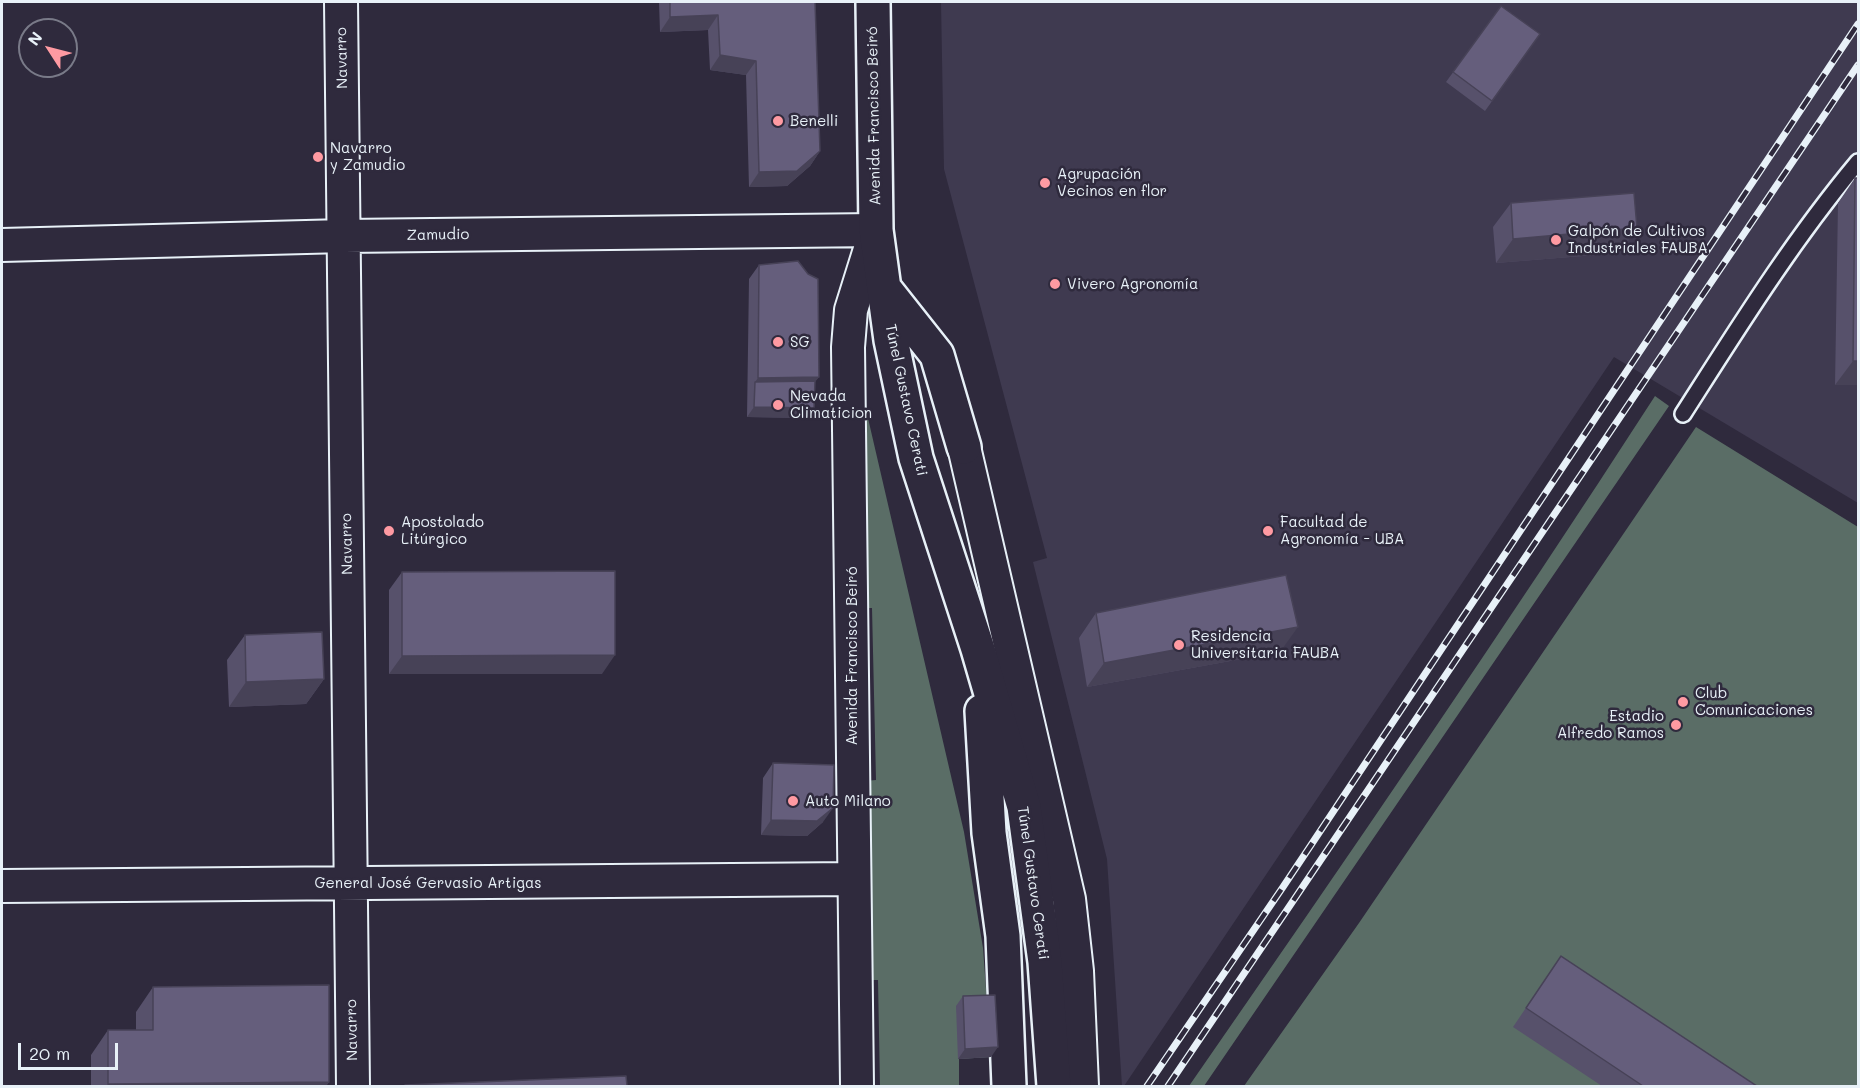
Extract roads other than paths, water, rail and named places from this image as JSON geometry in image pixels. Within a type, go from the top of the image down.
[{"type":"main road","name":"Avenida Francisco Beiró","points":[[873,2],[876,230],[883,286]]},
{"type":"main road","points":[[883,286],[937,355],[964,447]]},
{"type":"main road","name":"Túnel Gustavo Cerati","points":[[883,286],[897,370],[916,458],[978,649],[1024,807],[1045,963],[1054,1086]]},
{"type":"main road","name":"Túnel Gustavo Cerati","points":[[978,649],[989,833],[1003,936],[1009,1086]]},
{"type":"street","name":"Navarro","points":[[341,2],[353,1086]]},
{"type":"street","name":"Zamudio","points":[[2,244],[344,236],[876,230]]},
{"type":"street","name":"Avenida Francisco Beiró","points":[[857,1086],[848,347],[851,310],[876,230]]},
{"type":"street","points":[[964,447],[1069,899],[1077,971],[1082,1086]]},
{"type":"street","name":"General José Gervasio Artigas","points":[[2,886],[854,879]]},
{"type":"lane","points":[[1683,414],[1775,271],[1822,206],[1858,162]]},
{"type":"railway","points":[[1147,1086],[1283,887],[1858,24]]},
{"type":"railway","points":[[1168,1086],[1858,65]]},
{"type":"place","name":"Benelli","points":[[778,121]]},
{"type":"place","name":"Navarro y Zamudio","points":[[318,157]]},
{"type":"place","name":"Agrupación Vecinos en flor","points":[[1045,183]]},
{"type":"place","name":"Galpón de Cultivos Industriales FAUBA","points":[[1556,240]]},
{"type":"place","name":"Vivero Agronomía","points":[[1055,284]]},
{"type":"place","name":"SG","points":[[778,342]]},
{"type":"place","name":"Nevada Climaticion","points":[[778,405]]},
{"type":"place","name":"Apostolado Litúrgico","points":[[389,531]]},
{"type":"place","name":"Facultad de Agronomía - UBA","points":[[1268,531]]},
{"type":"place","name":"Residencia Universitaria FAUBA","points":[[1179,645]]},
{"type":"place","name":"Club Comunicaciones","points":[[1683,702]]},
{"type":"place","name":"Estadio Alfredo Ramos","points":[[1676,725]]},
{"type":"place","name":"Auto Milano","points":[[793,801]]}]
